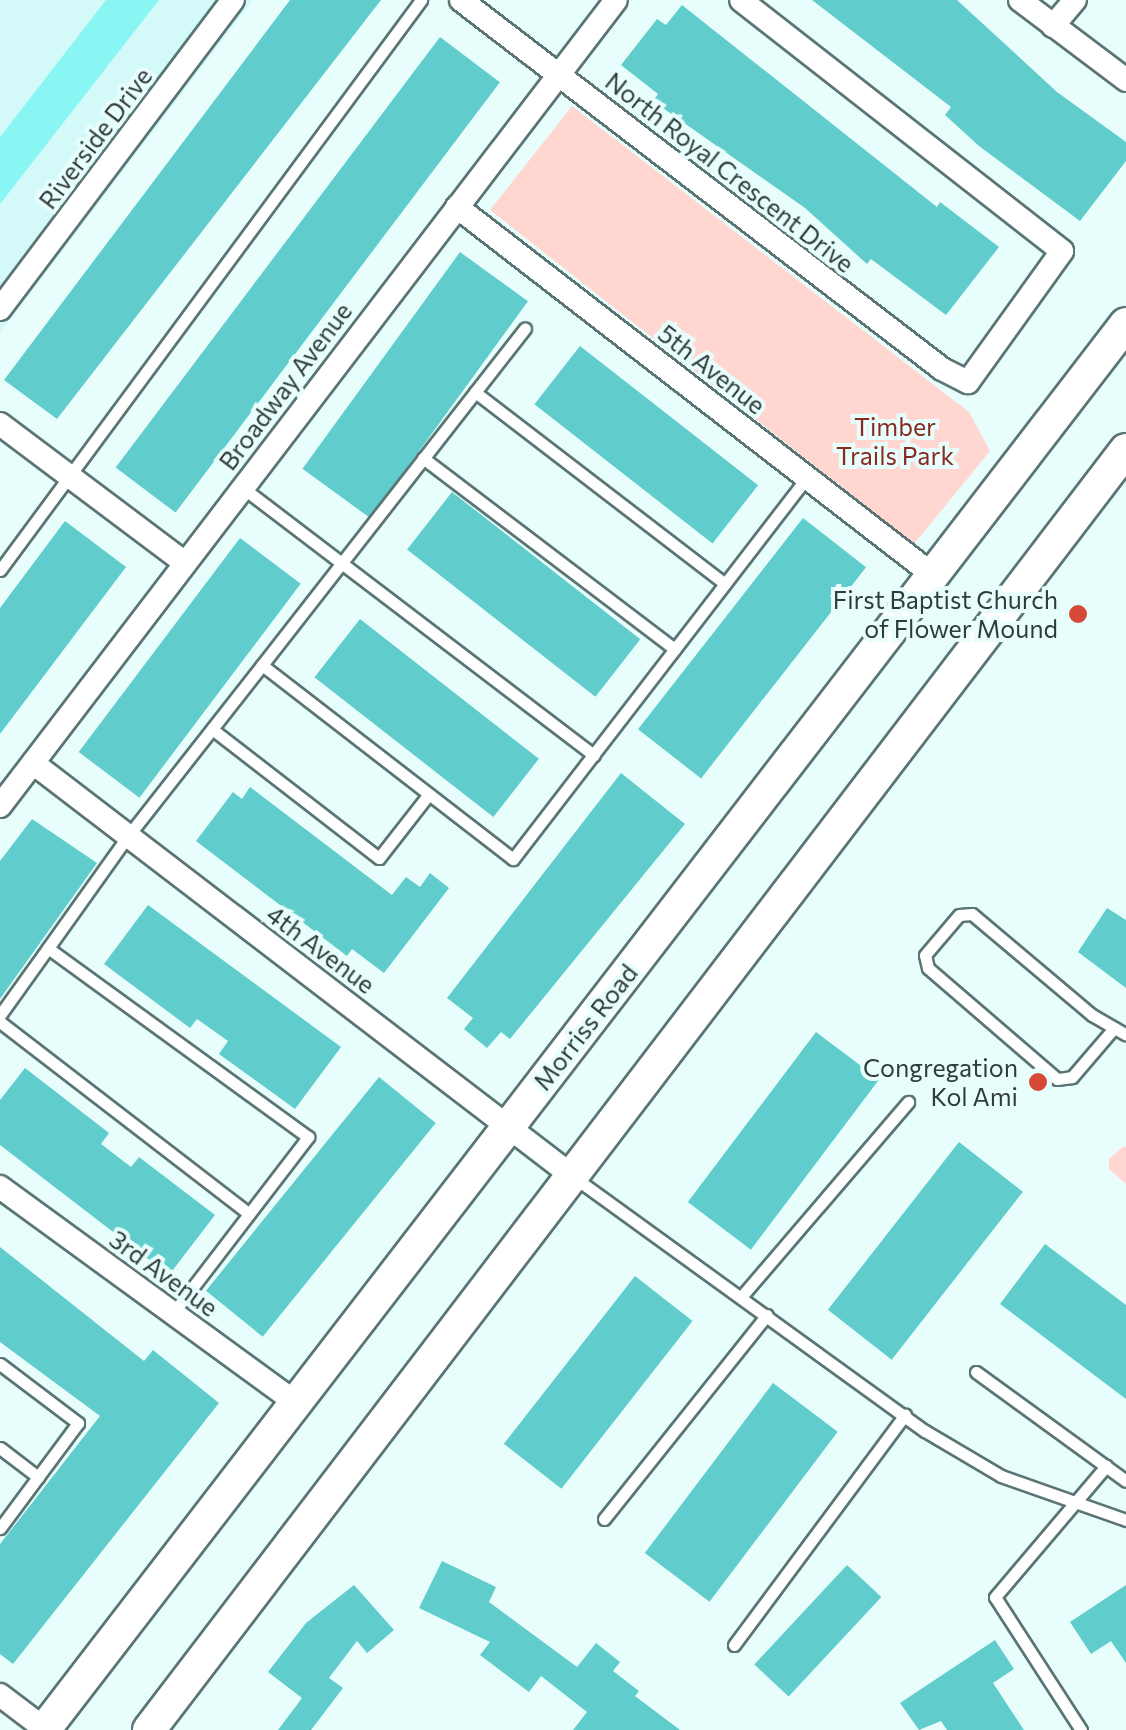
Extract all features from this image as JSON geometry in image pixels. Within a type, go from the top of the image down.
[{"type":"main road","name":"Morriss Road","points":[[44,1729],[1126,324]]},
{"type":"main road","points":[[149,1730],[575,1178],[1126,450]]},
{"type":"street","name":"Riverside Drive","points":[[0,309],[233,0]]},
{"type":"street","name":"North Royal Crescent Drive","points":[[462,0],[955,380],[968,382],[1062,251],[741,0]]},
{"type":"street","name":"Broadway Avenue","points":[[0,806],[616,0]]},
{"type":"street","points":[[1020,0],[1126,80]]},
{"type":"street","points":[[1054,26],[1074,0]]},
{"type":"street","name":"5th Avenue","points":[[456,206],[934,575]]},
{"type":"street","points":[[0,424],[185,564]]},
{"type":"street","name":"4th Avenue","points":[[33,762],[575,1178]]},
{"type":"street","name":"3rd Avenue","points":[[0,1188],[296,1402]]},
{"type":"street","points":[[0,1696],[44,1729]]},
{"type":"lane","points":[[0,570],[421,0]]},
{"type":"lane","points":[[249,1214],[0,1018],[128,836],[525,328]]},
{"type":"lane","points":[[475,392],[725,584]]},
{"type":"lane","points":[[424,458],[675,649]]},
{"type":"lane","points":[[262,665],[513,859],[807,477]]},
{"type":"lane","points":[[242,488],[594,755]]},
{"type":"lane","points":[[212,730],[379,858],[428,794]]},
{"type":"lane","points":[[1114,1028],[1072,1077],[1057,1079],[928,968],[925,955],[959,915],[972,914],[1126,1036]]},
{"type":"lane","points":[[48,948],[308,1136],[173,1313]]},
{"type":"lane","points":[[741,1297],[908,1102]]},
{"type":"lane","points":[[575,1178],[905,1416],[1001,1476],[1126,1520]]},
{"type":"lane","points":[[604,1518],[767,1315]]},
{"type":"lane","points":[[0,1364],[78,1423],[0,1528]]},
{"type":"lane","points":[[976,1372],[1126,1481]]},
{"type":"lane","points":[[734,1644],[905,1416]]},
{"type":"lane","points":[[0,1448],[38,1477]]},
{"type":"lane","points":[[1081,1730],[995,1597],[1106,1466]]},
{"type":"shaded area","points":[[0,0],[253,0],[0,333]]},
{"type":"green space","name":"Timber Trails Park","points":[[572,106],[969,412],[990,451],[914,544],[490,210]]},
{"type":"green space","points":[[1124,1146],[1126,1184],[1109,1169],[1109,1159]]},
{"type":"water","points":[[106,0],[159,0],[0,204],[0,137]]},
{"type":"building","points":[[290,0],[381,0],[57,419],[4,380]]},
{"type":"building","points":[[812,0],[957,0],[1057,92],[1126,142],[1126,161],[1080,221],[979,146],[945,115],[951,107]]},
{"type":"building","points":[[682,5],[937,207],[940,202],[999,247],[946,315],[871,259],[867,264],[805,208],[653,101],[658,94],[621,65],[657,19],[666,25]]},
{"type":"building","points":[[440,37],[500,82],[176,513],[116,467]]},
{"type":"building","points":[[460,252],[528,301],[370,518],[302,469]]},
{"type":"building","points":[[580,346],[758,485],[713,543],[534,404]]},
{"type":"building","points":[[452,492],[640,639],[595,697],[407,550]]},
{"type":"building","points":[[803,518],[866,567],[701,778],[638,729]]},
{"type":"building","points":[[65,521],[126,567],[0,734],[0,608]]},
{"type":"building","points":[[240,538],[301,584],[139,798],[79,752]]},
{"type":"building","points":[[360,619],[539,759],[493,817],[314,677]]},
{"type":"building","points":[[621,773],[685,824],[510,1039],[501,1032],[487,1048],[464,1029],[473,1018],[447,998]]},
{"type":"building","points":[[250,787],[392,895],[406,877],[420,887],[430,873],[449,888],[384,973],[352,949],[347,956],[196,841],[233,792],[242,799]]},
{"type":"building","points":[[32,819],[97,863],[0,999],[0,861]]},
{"type":"building","points":[[148,905],[341,1047],[295,1109],[219,1054],[228,1041],[197,1019],[190,1028],[104,964]]},
{"type":"building","points":[[1107,908],[1126,920],[1126,988],[1078,952]]},
{"type":"building","points":[[816,1032],[879,1080],[751,1250],[688,1202]]},
{"type":"building","points":[[25,1068],[109,1133],[101,1144],[131,1167],[139,1157],[215,1215],[169,1275],[0,1145],[0,1100]]},
{"type":"building","points":[[379,1077],[436,1123],[263,1337],[206,1291]]},
{"type":"building","points":[[959,1142],[1023,1192],[892,1360],[828,1310]]},
{"type":"building","points":[[1045,1244],[1126,1305],[1126,1399],[1000,1304]]},
{"type":"building","points":[[0,1247],[144,1361],[153,1350],[219,1403],[13,1664],[0,1654],[0,1544],[100,1416],[0,1342]]},
{"type":"building","points":[[635,1276],[693,1321],[561,1489],[504,1444]]},
{"type":"building","points":[[773,1383],[838,1432],[710,1602],[645,1553]]},
{"type":"building","points":[[442,1561],[496,1587],[489,1602],[577,1667],[596,1643],[620,1662],[613,1671],[639,1691],[635,1696],[680,1730],[573,1730],[587,1712],[541,1676],[529,1692],[480,1655],[490,1642],[419,1608]]},
{"type":"building","points":[[847,1565],[881,1597],[789,1697],[754,1664]]},
{"type":"building","points":[[354,1585],[394,1630],[367,1653],[357,1641],[329,1678],[343,1688],[311,1730],[278,1730],[302,1698],[268,1672],[306,1623]]},
{"type":"building","points":[[1126,1585],[1126,1663],[1111,1641],[1091,1654],[1070,1622]]},
{"type":"building","points":[[995,1640],[1014,1669],[993,1683],[1024,1730],[947,1730],[941,1721],[919,1730],[900,1703]]},
{"type":"place","name":"First Baptist Church of Flower Mound","points":[[1078,614]]},
{"type":"place","name":"Congregation Kol Ami","points":[[1038,1082]]}]
